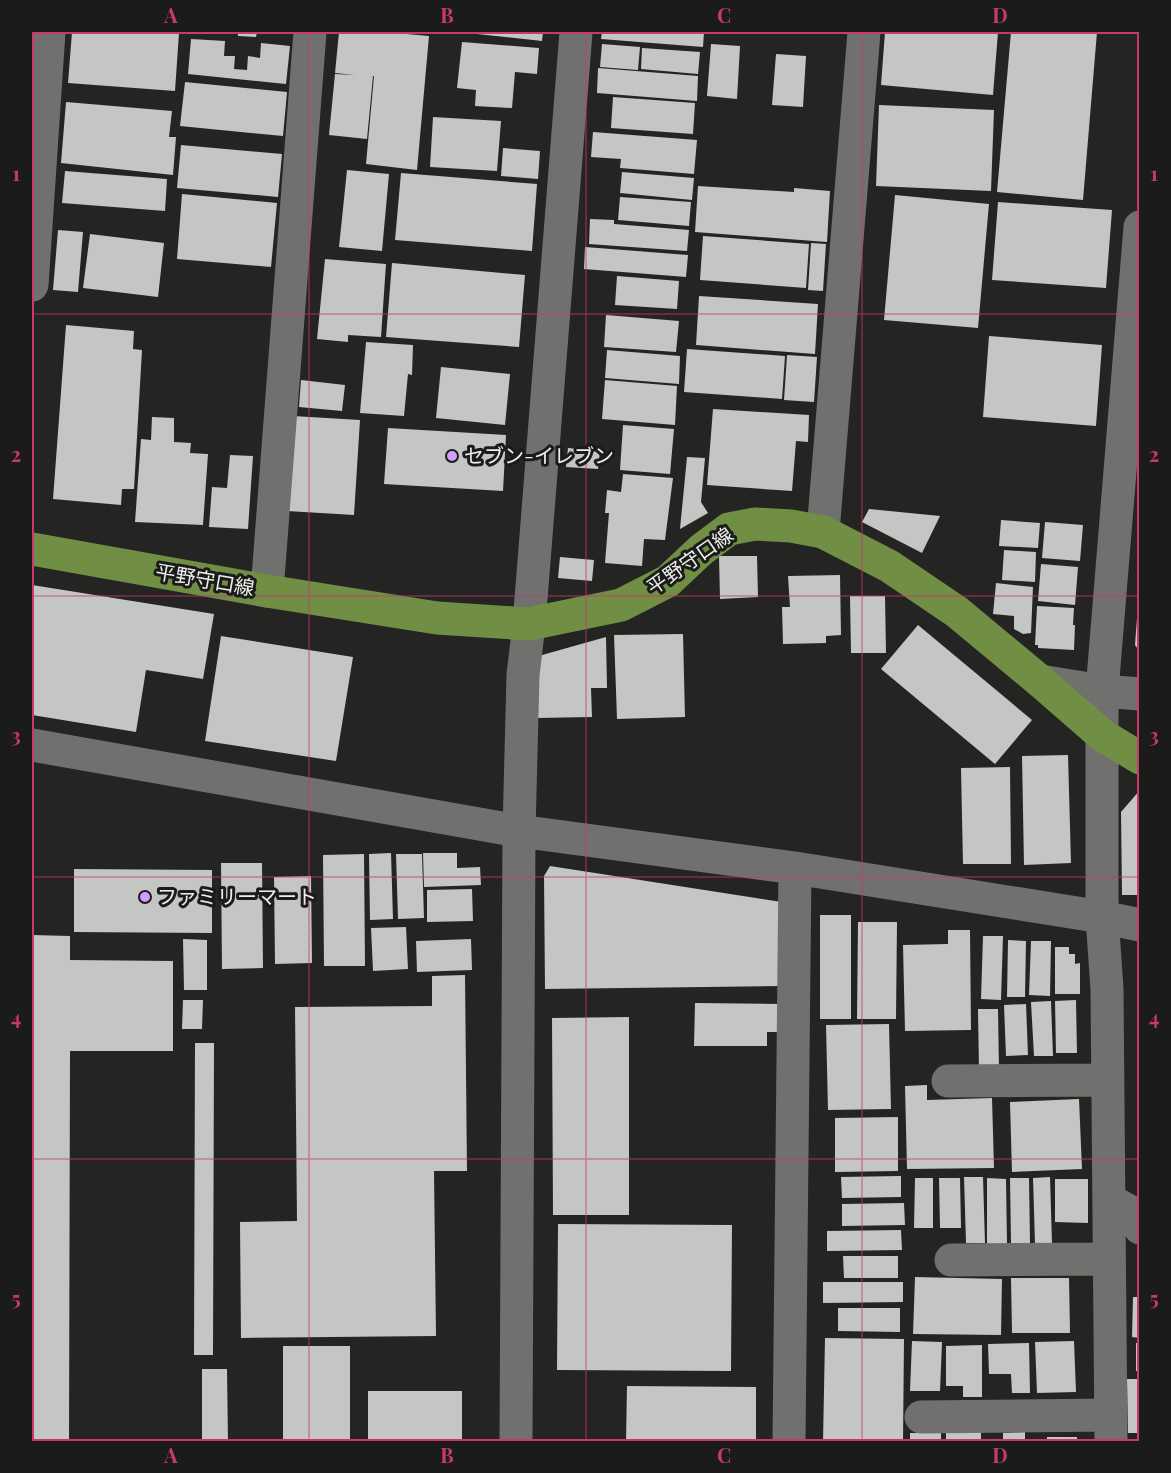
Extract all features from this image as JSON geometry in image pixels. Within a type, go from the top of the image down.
[{"type":"main road","name":"平野守口線","points":[[32,549],[267,591],[437,618],[529,624],[621,605],[668,581],[701,550],[729,529],[755,524],[791,526],[823,532],[889,566],[957,612],[1102,735],[1140,758]]},
{"type":"street","points":[[32,285],[49,32]]},
{"type":"street","points":[[267,591],[310,32]]},
{"type":"street","points":[[516,1442],[519,831],[523,675],[576,32]]},
{"type":"street","points":[[823,532],[864,32]]},
{"type":"street","points":[[921,1417],[1111,1428],[1107,989],[1102,917],[1102,691],[1140,227]]},
{"type":"street","points":[[1040,681],[1102,691],[1140,694]]},
{"type":"street","points":[[32,745],[519,831],[795,868],[1102,917],[1140,926]]},
{"type":"street","points":[[789,1442],[795,868]]},
{"type":"street","points":[[948,1081],[1107,1080]]},
{"type":"street","points":[[1109,1200],[1131,1212],[1140,1228]]},
{"type":"street","points":[[951,1260],[1109,1259]]},
{"type":"building","points":[[72,32],[179,33],[175,91],[68,83]]},
{"type":"building","points":[[238,32],[257,32],[256,37],[238,36]]},
{"type":"building","points":[[339,32],[384,32],[429,36],[417,170],[366,164],[374,76],[367,139],[329,135],[335,74],[355,75],[335,73]]},
{"type":"building","points":[[477,32],[543,32],[542,41],[477,34]]},
{"type":"building","points":[[602,32],[704,32],[703,47],[601,39]]},
{"type":"building","points":[[885,32],[998,32],[993,95],[881,85]]},
{"type":"building","points":[[1011,32],[1097,32],[1083,200],[997,192]]},
{"type":"building","points":[[191,39],[225,41],[224,56],[235,56],[234,69],[247,70],[248,56],[260,58],[261,43],[290,46],[286,84],[188,74]]},
{"type":"building","points":[[462,42],[539,48],[537,74],[515,72],[512,108],[475,106],[476,90],[457,88]]},
{"type":"building","points":[[602,44],[640,47],[638,70],[600,67]]},
{"type":"building","points":[[711,44],[740,46],[737,99],[707,96]]},
{"type":"building","points":[[642,48],[700,52],[698,74],[641,69]]},
{"type":"building","points":[[776,54],[806,56],[803,107],[772,105]]},
{"type":"building","points":[[598,68],[698,76],[697,101],[597,93]]},
{"type":"building","points":[[185,82],[287,92],[283,136],[180,126]]},
{"type":"building","points":[[613,97],[695,103],[693,134],[611,128]]},
{"type":"building","points":[[66,102],[172,111],[169,137],[176,137],[173,175],[61,163]]},
{"type":"building","points":[[879,105],[994,110],[991,191],[876,186]]},
{"type":"building","points":[[433,117],[501,121],[497,171],[430,167]]},
{"type":"building","points":[[593,132],[697,140],[694,174],[620,168],[621,159],[591,157]]},
{"type":"building","points":[[181,145],[282,154],[278,197],[177,188]]},
{"type":"building","points":[[503,148],[540,151],[538,179],[501,176]]},
{"type":"building","points":[[347,170],[389,174],[382,251],[339,247]]},
{"type":"building","points":[[65,171],[167,179],[165,211],[62,203]]},
{"type":"building","points":[[622,172],[694,178],[692,200],[620,193]]},
{"type":"building","points":[[401,173],[537,184],[532,251],[395,240]]},
{"type":"building","points":[[698,186],[794,192],[794,188],[830,191],[827,242],[695,232]]},
{"type":"building","points":[[182,194],[277,203],[271,267],[177,259]]},
{"type":"building","points":[[895,195],[989,204],[978,328],[884,320]]},
{"type":"building","points":[[620,197],[691,202],[689,226],[618,220]]},
{"type":"building","points":[[998,202],[1112,210],[1106,288],[992,280]]},
{"type":"building","points":[[590,219],[614,220],[614,224],[689,230],[687,251],[589,244]]},
{"type":"building","points":[[58,230],[83,232],[78,292],[53,290]]},
{"type":"building","points":[[90,234],[164,243],[158,297],[83,288]]},
{"type":"building","points":[[703,236],[809,244],[806,288],[700,280]]},
{"type":"building","points":[[811,243],[826,244],[823,291],[808,290]]},
{"type":"building","points":[[585,247],[688,255],[686,277],[584,269]]},
{"type":"building","points":[[325,259],[386,264],[381,337],[348,335],[348,342],[317,339]]},
{"type":"building","points":[[392,263],[525,275],[519,347],[386,337]]},
{"type":"building","points":[[617,276],[679,281],[677,309],[615,305]]},
{"type":"building","points":[[699,296],[818,304],[815,354],[696,345]]},
{"type":"building","points":[[606,315],[679,321],[676,352],[604,347]]},
{"type":"building","points":[[66,325],[134,331],[133,349],[142,350],[134,489],[122,489],[121,505],[53,499]]},
{"type":"building","points":[[989,336],[1102,345],[1096,426],[983,417]]},
{"type":"building","points":[[366,342],[413,345],[412,375],[408,374],[404,416],[360,413]]},
{"type":"building","points":[[687,349],[785,356],[782,399],[684,392]]},
{"type":"building","points":[[607,350],[680,356],[679,384],[605,378]]},
{"type":"building","points":[[787,355],[817,357],[814,402],[784,400]]},
{"type":"building","points":[[441,367],[510,374],[505,425],[436,418]]},
{"type":"building","points":[[301,380],[345,385],[342,411],[299,407]]},
{"type":"building","points":[[605,380],[677,386],[675,425],[602,419]]},
{"type":"building","points":[[713,409],[809,415],[808,442],[796,441],[792,491],[707,485]]},
{"type":"building","points":[[293,416],[360,420],[354,515],[287,511]]},
{"type":"building","points":[[152,417],[174,418],[174,442],[191,443],[190,453],[208,454],[203,525],[135,522],[141,439],[151,440]]},
{"type":"building","points":[[623,425],[674,429],[670,474],[620,470]]},
{"type":"building","points":[[388,428],[506,435],[503,491],[384,484]]},
{"type":"building","points":[[568,448],[600,451],[598,469],[566,467]]},
{"type":"building","points":[[230,455],[253,456],[248,529],[209,527],[212,487],[227,488]]},
{"type":"building","points":[[687,457],[705,458],[701,502],[708,513],[680,529]]},
{"type":"building","points":[[623,474],[673,478],[665,540],[644,539],[642,566],[605,563],[609,513],[605,513],[607,490],[621,492]]},
{"type":"building","points":[[869,509],[940,516],[922,553],[862,522]]},
{"type":"building","points":[[1001,520],[1040,523],[1038,548],[999,546]]},
{"type":"building","points":[[1045,522],[1083,525],[1080,561],[1042,558]]},
{"type":"building","points":[[1004,550],[1036,552],[1035,582],[1002,580]]},
{"type":"building","points":[[719,556],[757,556],[758,597],[720,599]]},
{"type":"building","points":[[560,557],[594,560],[592,581],[558,578]]},
{"type":"building","points":[[1041,564],[1078,567],[1075,605],[1038,601]]},
{"type":"building","points":[[840,575],[841,635],[826,636],[826,643],[783,644],[782,607],[790,607],[788,576]]},
{"type":"building","points":[[996,583],[1033,587],[1031,633],[1023,634],[1014,629],[1014,616],[993,614]]},
{"type":"building","points":[[32,585],[214,614],[203,679],[146,670],[136,732],[32,715]]},
{"type":"building","points":[[850,596],[885,596],[886,653],[851,653]]},
{"type":"building","points":[[1138,605],[1140,605],[1140,652],[1135,645]]},
{"type":"building","points":[[1037,606],[1074,608],[1074,650],[1038,648],[1038,645],[1035,645]]},
{"type":"building","points":[[918,625],[1032,720],[995,764],[881,669]]},
{"type":"building","points":[[683,634],[685,717],[617,719],[614,635]]},
{"type":"building","points":[[221,636],[353,657],[336,761],[205,741]]},
{"type":"building","points":[[606,637],[607,688],[591,688],[592,717],[537,718],[535,657]]},
{"type":"building","points":[[1068,755],[1071,863],[1024,865],[1022,756]]},
{"type":"building","points":[[1010,767],[1011,864],[963,864],[961,768]]},
{"type":"building","points":[[1140,790],[1140,895],[1122,895],[1121,812]]},
{"type":"building","points":[[391,853],[393,919],[370,920],[369,854]]},
{"type":"building","points":[[423,853],[457,853],[457,868],[480,867],[481,885],[424,887]]},
{"type":"building","points":[[364,854],[365,966],[324,966],[323,855]]},
{"type":"building","points":[[396,854],[422,854],[424,918],[398,919]]},
{"type":"building","points":[[221,863],[262,863],[263,968],[222,969]]},
{"type":"building","points":[[550,866],[782,902],[781,986],[545,989],[544,876]]},
{"type":"building","points":[[74,869],[212,870],[212,933],[74,932]]},
{"type":"building","points":[[311,876],[312,963],[275,964],[274,877]]},
{"type":"building","points":[[472,889],[473,921],[427,922],[427,890]]},
{"type":"building","points":[[820,915],[851,915],[851,1019],[820,1019]]},
{"type":"building","points":[[858,922],[897,922],[896,1019],[857,1019]]},
{"type":"building","points":[[406,927],[408,969],[373,971],[371,928]]},
{"type":"building","points":[[948,930],[970,930],[971,1030],[905,1031],[903,945],[948,944]]},
{"type":"building","points":[[32,935],[70,936],[70,960],[173,961],[173,1051],[70,1051],[69,1442],[32,1442]]},
{"type":"building","points":[[983,936],[1003,936],[1001,1000],[981,999]]},
{"type":"building","points":[[183,939],[207,940],[207,990],[184,990]]},
{"type":"building","points":[[471,939],[472,970],[417,972],[416,941]]},
{"type":"building","points":[[1008,940],[1026,941],[1025,997],[1007,997]]},
{"type":"building","points":[[1031,941],[1051,941],[1050,996],[1029,995]]},
{"type":"building","points":[[1055,947],[1069,947],[1069,954],[1075,954],[1075,964],[1080,963],[1080,994],[1055,994]]},
{"type":"building","points":[[465,975],[467,1171],[434,1171],[436,1336],[241,1338],[240,1222],[297,1221],[295,1007],[432,1006],[432,976]]},
{"type":"building","points":[[183,1000],[203,1000],[202,1029],[182,1029]]},
{"type":"building","points":[[1076,1000],[1077,1053],[1056,1053],[1055,1001]]},
{"type":"building","points":[[1051,1001],[1053,1056],[1034,1056],[1031,1002]]},
{"type":"building","points":[[695,1003],[782,1004],[782,1032],[767,1032],[767,1046],[694,1046]]},
{"type":"building","points":[[1026,1004],[1028,1055],[1006,1056],[1004,1005]]},
{"type":"building","points":[[978,1009],[998,1009],[999,1070],[979,1070]]},
{"type":"building","points":[[629,1017],[629,1215],[553,1215],[552,1018]]},
{"type":"building","points":[[889,1024],[891,1109],[828,1110],[826,1025]]},
{"type":"building","points":[[195,1043],[214,1043],[213,1355],[194,1355]]},
{"type":"building","points":[[927,1085],[927,1100],[992,1098],[994,1168],[907,1169],[905,1086]]},
{"type":"building","points":[[1079,1099],[1082,1169],[1012,1172],[1010,1102]]},
{"type":"building","points":[[898,1117],[898,1171],[835,1172],[835,1118]]},
{"type":"building","points":[[901,1176],[901,1197],[842,1198],[841,1177]]},
{"type":"building","points":[[964,1177],[983,1177],[985,1243],[966,1243]]},
{"type":"building","points":[[1050,1177],[1052,1243],[1035,1244],[1033,1178]]},
{"type":"building","points":[[915,1178],[933,1178],[933,1228],[914,1228]]},
{"type":"building","points":[[939,1178],[960,1178],[961,1228],[940,1228]]},
{"type":"building","points":[[987,1178],[1006,1179],[1007,1244],[987,1244]]},
{"type":"building","points":[[1010,1178],[1029,1178],[1030,1243],[1011,1243]]},
{"type":"building","points":[[1055,1179],[1088,1179],[1088,1223],[1055,1222]]},
{"type":"building","points":[[904,1203],[905,1225],[842,1226],[842,1204]]},
{"type":"building","points":[[558,1224],[732,1225],[731,1371],[557,1370]]},
{"type":"building","points":[[901,1230],[902,1250],[827,1251],[827,1231]]},
{"type":"building","points":[[843,1256],[898,1256],[898,1278],[844,1278]]},
{"type":"building","points":[[915,1277],[1002,1279],[1001,1335],[913,1334]]},
{"type":"building","points":[[1011,1278],[1069,1278],[1070,1333],[1012,1333]]},
{"type":"building","points":[[823,1282],[903,1282],[903,1302],[823,1303]]},
{"type":"building","points":[[1133,1297],[1140,1297],[1140,1338],[1132,1337]]},
{"type":"building","points":[[838,1308],[900,1308],[900,1332],[838,1331]]},
{"type":"building","points":[[825,1338],[904,1339],[903,1442],[823,1442]]},
{"type":"building","points":[[912,1341],[942,1342],[940,1391],[910,1391]]},
{"type":"building","points":[[1074,1341],[1076,1392],[1037,1393],[1035,1342]]},
{"type":"building","points":[[1029,1343],[1030,1393],[1012,1393],[1011,1374],[989,1374],[988,1344]]},
{"type":"building","points":[[1136,1343],[1140,1343],[1140,1371],[1136,1371]]},
{"type":"building","points":[[982,1345],[982,1397],[963,1397],[963,1386],[946,1386],[946,1346]]},
{"type":"building","points":[[283,1346],[350,1346],[350,1442],[283,1442]]},
{"type":"building","points":[[202,1369],[227,1369],[228,1442],[202,1442]]},
{"type":"building","points":[[1127,1379],[1140,1379],[1140,1433],[1128,1433]]},
{"type":"building","points":[[627,1386],[756,1387],[756,1442],[626,1442]]},
{"type":"building","points":[[368,1391],[462,1391],[462,1442],[368,1442]]},
{"type":"building","points":[[981,1432],[981,1442],[946,1442],[946,1433]]},
{"type":"building","points":[[1025,1432],[1025,1442],[1003,1442],[1003,1433]]},
{"type":"building","points":[[910,1433],[941,1433],[941,1442],[910,1442]]},
{"type":"building","points":[[1047,1437],[1077,1437],[1077,1442],[1047,1442]]},
{"type":"place","name":"セブン-イレブン","points":[[452,456]]},
{"type":"place","name":"ファミリーマート","points":[[145,897]]}]
